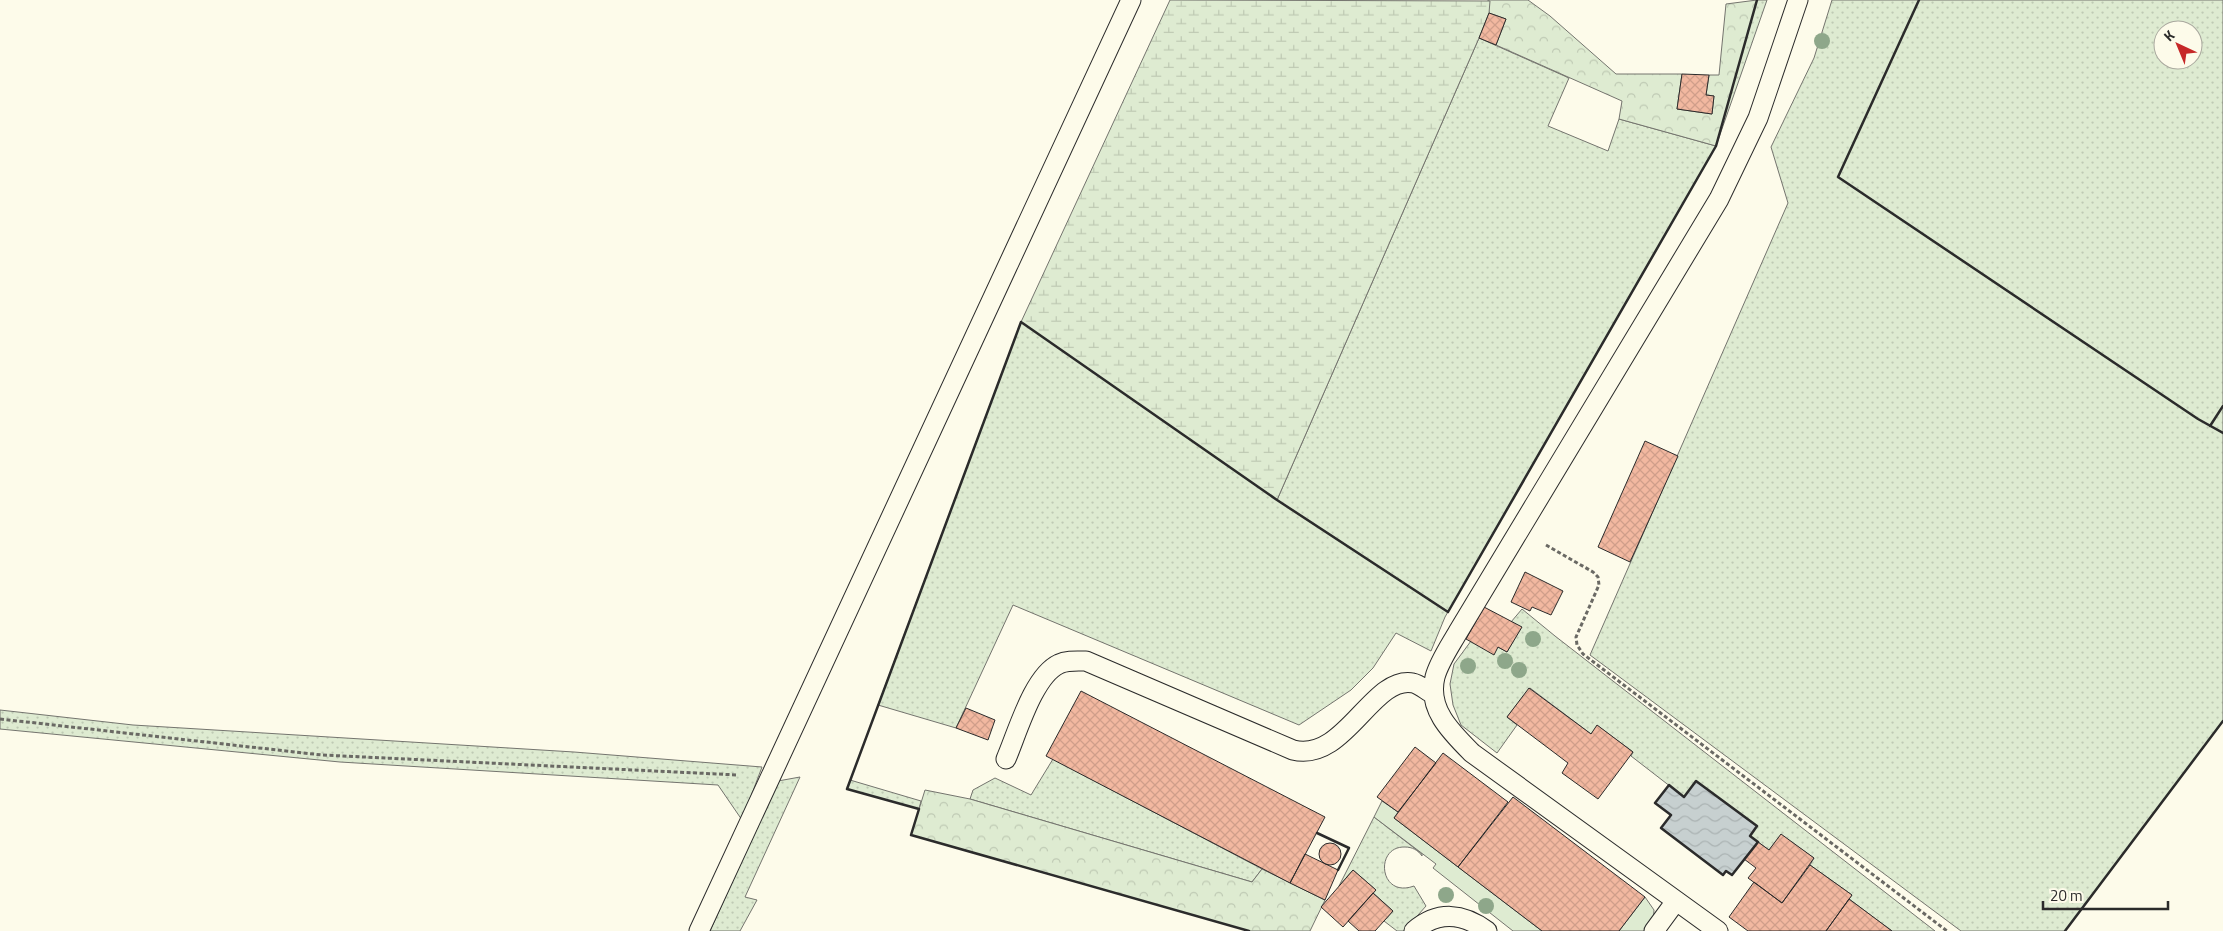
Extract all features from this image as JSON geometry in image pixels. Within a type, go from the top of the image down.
[{"type":"lane","points":[[699,931],[1131,0]]},
{"type":"lane","points":[[1718,931],[1472,753],[1454,735],[1439,715],[1433,694],[1435,676],[1458,632],[1719,199],[1758,118],[1798,0]]},
{"type":"lane","points":[[1006,759],[1036,688],[1045,675],[1058,664],[1072,660],[1086,661],[1293,750],[1305,753],[1330,743],[1383,693],[1398,684],[1413,683],[1433,694]]},
{"type":"lane","points":[[1654,931],[1676,901]]},
{"type":"lane","points":[[1414,931],[1421,925],[1439,917],[1458,916],[1474,922],[1487,931]]},
{"type":"path","points":[[1520,530],[1593,572],[1598,577],[1598,585],[1576,637],[1577,645],[1582,654],[1947,931]]},
{"type":"path","points":[[0,719],[322,755],[692,774],[771,775]]},
{"type":"green space","points":[[1170,0],[1490,1],[1489,13],[1479,38],[1277,500],[1021,322]]},
{"type":"green space","points":[[1488,0],[1528,0],[1550,16],[1616,74],[1682,74],[1677,109],[1712,114],[1714,96],[1706,95],[1709,75],[1719,75],[1726,4],[1757,0],[1716,146],[1619,119],[1622,101],[1496,45],[1506,19],[1489,13]]},
{"type":"green space","points":[[1757,0],[1767,0],[1716,146]]},
{"type":"green space","points":[[1832,0],[2223,0],[2223,721],[2065,931],[1961,931],[1590,655],[1788,203],[1771,147],[1814,58]]},
{"type":"green space","points":[[1479,38],[1569,78],[1548,126],[1608,151],[1619,119],[1716,146],[1445,617],[1431,651],[1396,633],[1373,668],[1351,690],[1299,725],[1013,605],[956,728],[878,705],[1021,322],[1277,500]]},
{"type":"green space","points":[[1522,609],[1935,931],[1892,931],[1849,899],[1852,895],[1810,865],[1814,858],[1781,835],[1769,850],[1750,836],[1756,827],[1696,781],[1684,797],[1631,756],[1633,752],[1598,726],[1591,734],[1530,688],[1507,717],[1517,725],[1497,753],[1461,725],[1453,705],[1450,684],[1454,664],[1471,641],[1498,647],[1507,652],[1521,627],[1511,622]]},
{"type":"green space","points":[[0,710],[133,725],[574,752],[762,767],[742,820],[718,785],[340,762],[0,729]]},
{"type":"green space","points":[[1053,759],[1262,869],[1252,882],[970,799],[973,790],[995,778],[1031,795]]},
{"type":"green space","points":[[800,777],[745,897],[757,900],[740,931],[710,931],[778,781]]},
{"type":"green space","points":[[850,780],[921,801],[919,809],[847,789]]},
{"type":"green space","points":[[925,790],[970,799],[1252,882],[1262,869],[1325,900],[1310,931],[1249,931],[911,835]]},
{"type":"green space","points":[[1382,801],[1398,812],[1394,818],[1542,931],[1513,931],[1433,868],[1436,864],[1374,817]]},
{"type":"green space","points":[[1374,817],[1422,854],[1422,856],[1417,851],[1405,847],[1395,849],[1388,855],[1385,862],[1385,871],[1393,885],[1402,888],[1414,886],[1426,906],[1404,931],[1397,931],[1384,921],[1393,911],[1373,893],[1376,890],[1353,870],[1339,886]]},
{"type":"green space","points":[[1645,897],[1654,910],[1653,925],[1648,931],[1619,931]]},
{"type":"water","points":[[1696,781],[1757,826],[1750,836],[1758,842],[1732,875],[1726,871],[1723,875],[1661,828],[1671,815],[1655,803],[1669,785],[1684,797]]},
{"type":"building","points":[[1489,13],[1506,19],[1496,45],[1479,38]]},
{"type":"building","points":[[1682,74],[1709,75],[1706,95],[1714,96],[1712,114],[1677,109]]},
{"type":"building","points":[[1645,441],[1678,456],[1630,562],[1598,547]]},
{"type":"building","points":[[1525,572],[1563,591],[1551,615],[1532,607],[1530,611],[1511,602]]},
{"type":"building","points":[[1484,607],[1522,627],[1507,652],[1498,647],[1494,655],[1466,639]]},
{"type":"building","points":[[1529,688],[1591,734],[1597,725],[1633,752],[1598,799],[1562,773],[1568,763],[1507,717]]},
{"type":"building","points":[[1081,691],[1325,817],[1290,883],[1046,756]]},
{"type":"building","points":[[966,708],[995,720],[988,740],[956,728]]},
{"type":"building","points":[[1415,747],[1436,763],[1398,812],[1377,797]]},
{"type":"building","points":[[1443,753],[1508,802],[1458,867],[1394,818]]},
{"type":"building","points":[[1513,797],[1645,897],[1619,931],[1542,931],[1458,867]]},
{"type":"building","points":[[1781,834],[1814,858],[1782,903],[1748,878],[1756,868],[1744,859],[1758,842],[1769,850]]},
{"type":"building","points":[[1330,843],[1338,846],[1341,854],[1338,862],[1330,865],[1322,862],[1319,854],[1322,846]]},
{"type":"building","points":[[1305,854],[1338,870],[1325,900],[1290,883]]},
{"type":"building","points":[[1810,865],[1852,895],[1826,931],[1748,931],[1729,917],[1754,882],[1782,903]]},
{"type":"building","points":[[1353,870],[1376,890],[1343,927],[1321,907]]},
{"type":"building","points":[[1373,893],[1393,911],[1375,931],[1359,931],[1348,921]]},
{"type":"building","points":[[1849,899],[1892,931],[1826,931]]},
{"type":"wall","points":[[1249,931],[911,835],[919,809],[847,789],[1021,322],[1277,500],[1448,612],[1716,146],[1757,0]]},
{"type":"wall","points":[[1919,0],[1838,177],[2198,419],[2223,433]]},
{"type":"wall","points":[[2210,426],[2223,406]]},
{"type":"wall","points":[[2065,931],[2223,721]]},
{"type":"wall","points":[[1696,781],[1757,826],[1750,836],[1758,842],[1732,875],[1726,871],[1723,875],[1661,828],[1671,815],[1655,803],[1669,785],[1684,797],[1696,781]]},
{"type":"wall","points":[[1317,833],[1349,848],[1338,870]]}]
